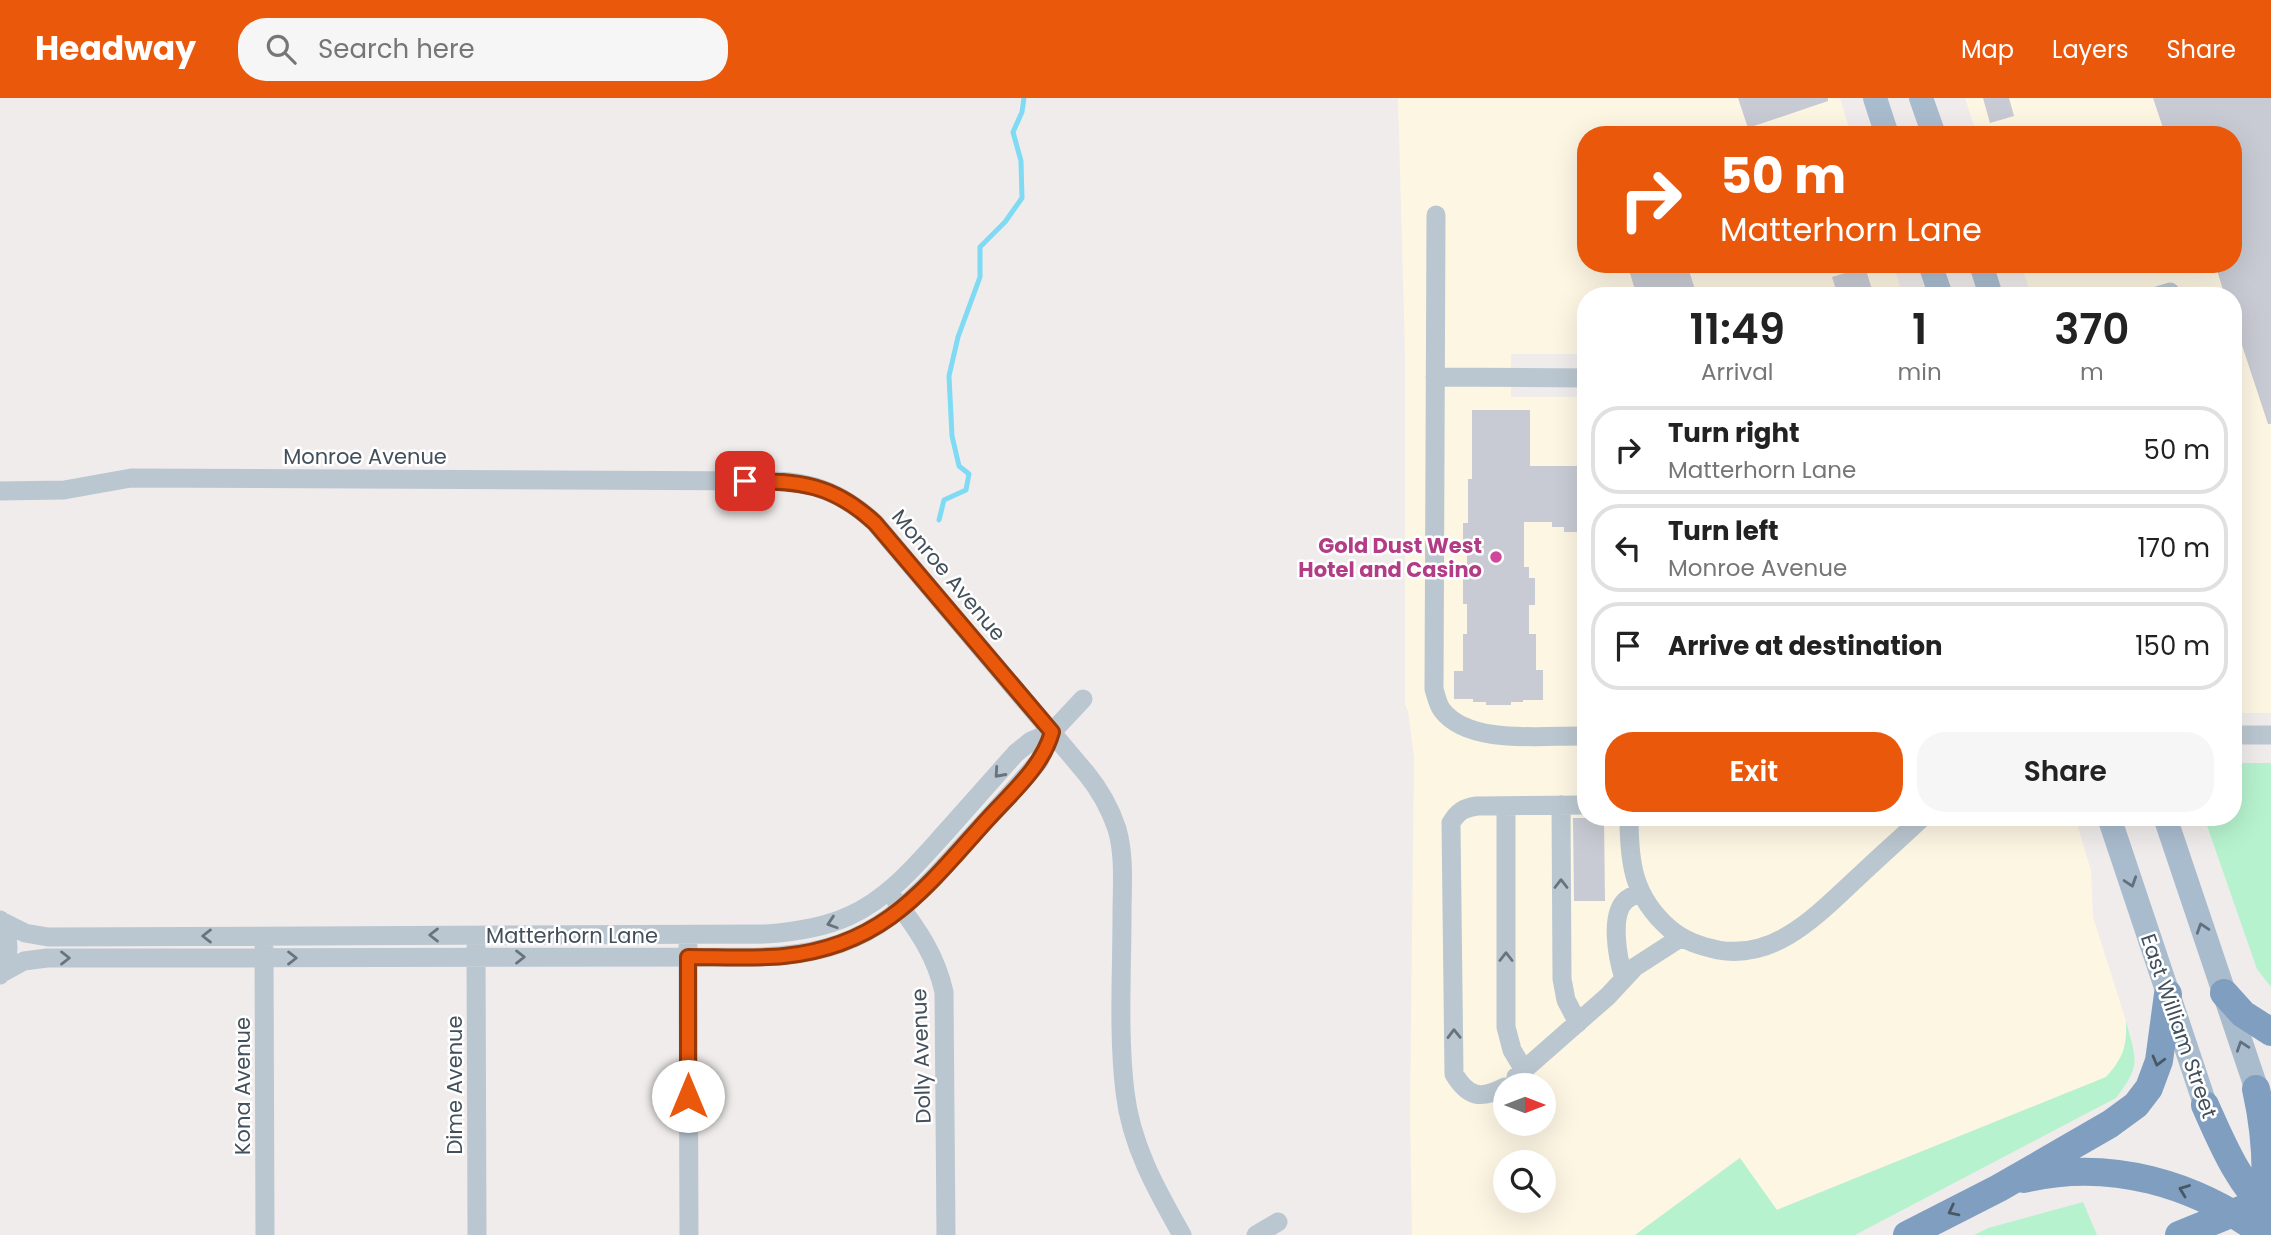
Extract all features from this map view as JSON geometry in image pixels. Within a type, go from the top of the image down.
[{"type":"highway","points":[[2224,993],[2243,1014],[2271,1031]]},
{"type":"highway","points":[[1907,1235],[1999,1188],[2110,1124],[2140,1101],[2149,1088],[2159,1061],[2168,994]]},
{"type":"highway","points":[[2256,1089],[2265,1148],[2261,1222]]},
{"type":"highway","points":[[2205,1105],[2261,1222]]},
{"type":"highway","points":[[1999,1188],[2028,1178],[2060,1173],[2123,1173],[2182,1189],[2261,1222]]},
{"type":"highway","points":[[2179,1235],[2261,1222]]},
{"type":"main road","points":[[1875,98],[1884,126]]},
{"type":"main road","points":[[1921,98],[1931,126]]},
{"type":"main road","name":"East William Street","points":[[2112,826],[2205,1105]]},
{"type":"main road","points":[[2168,826],[2271,1134]]},
{"type":"street","points":[[1436,215],[1434,689],[1442,710],[1459,724],[1490,735],[1577,736]]},
{"type":"street","points":[[1435,377],[1577,378]]},
{"type":"street","name":"Monroe Avenue","points":[[0,491],[64,490],[131,478],[773,481],[803,483],[848,501],[875,523],[1097,786],[1105,801],[1117,832],[1122,864],[1122,1051],[1125,1094],[1142,1158],[1182,1235]]},
{"type":"street","name":"Matterhorn Lane","points":[[0,920],[25,933],[48,937],[766,934],[814,928],[848,917],[889,892],[912,870],[1016,753],[1031,741],[1052,732],[1083,699]]},
{"type":"street","name":"Matterhorn Lane","points":[[0,975],[16,964],[35,959],[688,957],[782,956],[805,953],[857,937],[902,909],[927,886],[1033,768],[1045,752],[1052,732]]},
{"type":"street","points":[[2242,735],[2271,735]]},
{"type":"street","points":[[1493,1092],[1473,1094],[1463,1087],[1454,1074],[1451,823],[1457,812],[1466,807],[1577,805]]},
{"type":"street","points":[[1507,806],[1507,1027],[1512,1051],[1524,1070]]},
{"type":"street","points":[[1561,806],[1562,979],[1566,1000],[1578,1023]]},
{"type":"street","points":[[1630,826],[1632,870],[1641,892],[1661,921],[1680,938],[1702,947],[1724,951],[1770,945],[1791,935],[1913,826]]},
{"type":"street","name":"Dolly Avenue","points":[[889,892],[927,944],[940,974],[944,992],[946,1235]]},
{"type":"street","points":[[1624,978],[1617,959],[1617,914],[1625,901],[1641,892]]},
{"type":"street","points":[[0,920],[9,942],[9,953],[0,975]]},
{"type":"street","points":[[687,934],[689,1235]]},
{"type":"street","name":"Dime Avenue","points":[[476,935],[477,1235]]},
{"type":"street","name":"Kona Avenue","points":[[264,936],[265,1235]]},
{"type":"street","points":[[1521,1073],[1578,1023],[1634,967],[1680,938]]},
{"type":"street","points":[[1256,1235],[1278,1222]]},
{"type":"shaded area","points":[[1398,98],[1840,98],[1848,126],[1577,126],[1577,273],[1896,273],[1900,287],[1577,287],[1577,354],[1511,354],[1511,397],[1577,397],[1577,826],[2078,826],[2091,871],[2093,917],[2126,1021],[2127,1040],[2120,1062],[2106,1077],[1776,1210],[1739,1158],[1635,1235],[1412,1235],[1410,1112],[1414,758],[1405,705],[1405,354]]},
{"type":"shaded area","points":[[1965,98],[2271,98],[2271,713],[2242,713],[2242,287],[2028,287],[2024,273],[2242,273],[2242,126],[1974,126]]},
{"type":"green space","points":[[2242,763],[2271,763],[2271,987],[2257,969],[2207,826],[2242,826]]},
{"type":"green space","points":[[2126,1021],[2134,1054],[2133,1069],[2116,1098],[1855,1235],[1635,1235],[1740,1158],[1777,1210],[2106,1077],[2123,1052]]},
{"type":"green space","points":[[2083,1202],[2097,1235],[1974,1235],[1988,1228]]},
{"type":"building","points":[[1738,98],[1828,98],[1828,101],[1747,126]]},
{"type":"building","points":[[1983,98],[2009,98],[2014,116],[1990,123]]},
{"type":"building","points":[[2153,98],[2271,98],[2271,424],[2268,424],[2242,345],[2242,287],[2222,287],[2218,273],[2242,273],[2242,126],[2162,126]]},
{"type":"building","points":[[1630,273],[1690,273],[1694,287],[1634,287]]},
{"type":"building","points":[[1845,273],[1867,273],[1871,287],[1835,287],[1832,277]]},
{"type":"building","name":"Gold Dust West Hotel and Casino","points":[[1472,410],[1530,410],[1530,466],[1577,466],[1577,532],[1564,532],[1564,527],[1552,527],[1552,522],[1524,522],[1524,567],[1529,567],[1529,578],[1535,578],[1535,605],[1529,605],[1529,634],[1536,634],[1536,670],[1543,670],[1543,700],[1523,700],[1511,702],[1511,705],[1486,705],[1486,702],[1473,702],[1473,699],[1454,699],[1454,671],[1463,671],[1463,634],[1467,634],[1467,604],[1463,604],[1463,578],[1467,578],[1467,548],[1463,548],[1463,523],[1468,523],[1468,479],[1472,479]]},
{"type":"building","points":[[1573,818],[1577,818],[1577,826],[1604,826],[1605,901],[1574,901]]},
{"type":"waterway","points":[[939,520],[944,500],[966,490],[969,474],[959,466],[952,436],[949,376],[958,337],[980,277],[980,247],[1005,222],[1022,198],[1021,161],[1013,132],[1022,112],[1024,98]]},
{"type":"place","name":"Gold Dust West Hotel and Casino","points":[[1496,557]]},
{"type":"route","points":[[688,1096],[688,957],[758,957],[805,953],[840,944],[876,927],[912,902],[927,886],[1039,761],[1052,732],[862,511],[817,486],[788,481],[745,481]]}]
